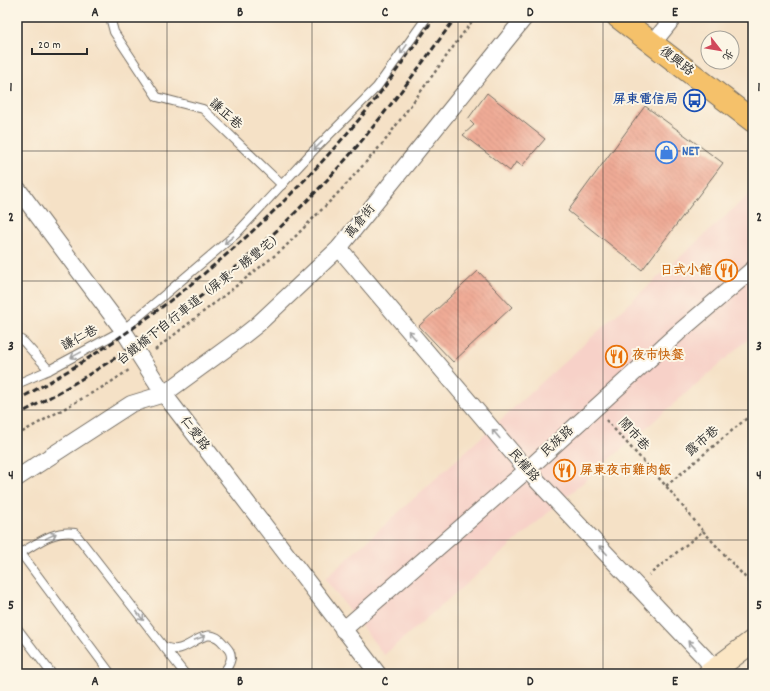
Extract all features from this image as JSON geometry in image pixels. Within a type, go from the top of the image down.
[{"type":"main road","name":"復興路","points":[[618,17],[753,121]]},
{"type":"street","name":"萬倉街","points":[[17,478],[131,404],[164,394],[257,325],[339,248],[525,17]]},
{"type":"street","points":[[652,44],[674,17]]},
{"type":"street","name":"仁愛路","points":[[17,188],[122,330],[164,394],[378,674]]},
{"type":"street","name":"民權路","points":[[339,248],[527,470],[705,658],[714,673]]},
{"type":"street","name":"民族路","points":[[343,630],[527,470],[678,333],[753,269]]},
{"type":"street","points":[[714,673],[753,641]]},
{"type":"lane","name":"謙正巷","points":[[110,17],[114,32],[157,97],[203,109],[282,185]]},
{"type":"lane","points":[[122,330],[236,234],[313,151],[377,87],[427,17]]},
{"type":"lane","name":"謙仁巷","points":[[17,384],[49,370],[122,330]]},
{"type":"lane","points":[[17,337],[24,342],[49,370]]},
{"type":"lane","points":[[111,674],[18,552],[58,533],[67,531],[75,533],[185,674]]},
{"type":"lane","points":[[17,628],[52,674]]},
{"type":"lane","points":[[164,647],[176,650],[185,647],[194,640],[204,636],[212,636],[222,640],[231,652],[231,660],[222,674]]},
{"type":"path","name":"台鐵橋下自行車道（屏東～勝豐宅）","points":[[17,435],[108,384],[143,360],[283,249],[341,190],[384,142],[475,17]]},
{"type":"path","name":"鬧市巷","points":[[595,408],[666,486],[703,531],[753,586]]},
{"type":"path","name":"露市巷","points":[[666,486],[753,413]]},
{"type":"path","points":[[636,586],[703,531]]},
{"type":"shaded area","points":[[753,191],[753,335],[384,655],[325,579]]},
{"type":"building","points":[[487,93],[545,139],[522,166],[516,162],[510,171],[463,135],[474,125],[468,119]]},
{"type":"building","points":[[645,106],[723,163],[642,270],[568,211]]},
{"type":"building","points":[[478,271],[512,307],[453,362],[419,326]]},
{"type":"railway","points":[[17,400],[116,340],[209,270],[252,231],[294,191],[334,149],[371,105],[435,17]]},
{"type":"railway","points":[[17,415],[108,363],[151,333],[194,302],[274,233],[311,197],[376,124],[456,17]]},
{"type":"place","name":"屏東電信局","points":[[694,100]]},
{"type":"place","name":"NET","points":[[666,152]]},
{"type":"place","name":"日式小館","points":[[727,271]]},
{"type":"place","name":"夜市快餐","points":[[616,356]]},
{"type":"place","name":"屏東夜市雞肉飯","points":[[565,471]]}]
